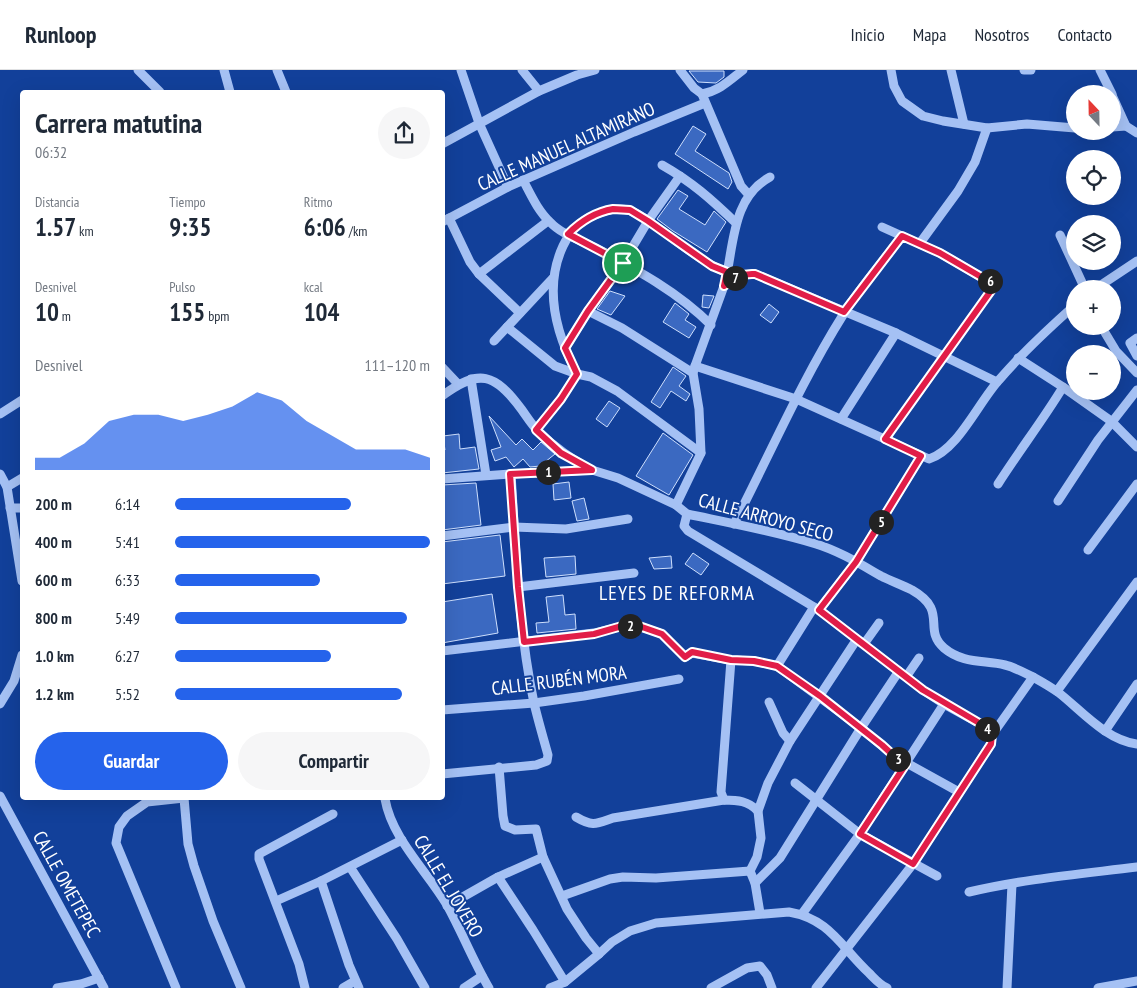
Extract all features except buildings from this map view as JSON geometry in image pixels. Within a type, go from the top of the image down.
[{"type":"street","points":[[138,70],[158,90]]},
{"type":"street","points":[[224,70],[229,90]]},
{"type":"street","points":[[277,70],[285,90]]},
{"type":"street","points":[[461,70],[480,123],[508,187]]},
{"type":"street","points":[[522,70],[539,91]]},
{"type":"street","points":[[445,142],[575,72],[596,70]]},
{"type":"street","points":[[680,70],[694,88],[702,94],[738,177],[749,195]]},
{"type":"street","points":[[702,94],[712,92],[724,86],[733,74],[743,70]]},
{"type":"street","points":[[890,70],[894,86],[902,101],[923,116],[986,128],[1028,124],[1066,127]]},
{"type":"street","points":[[952,70],[964,124]]},
{"type":"street","points":[[1024,70],[1031,70]]},
{"type":"street","points":[[1100,70],[1107,85]]},
{"type":"street","name":"CALLE MANUEL ALTAMIRANO","points":[[446,220],[523,180],[634,132],[705,104]]},
{"type":"street","points":[[1121,115],[1126,126],[1137,133]]},
{"type":"street","points":[[1121,126],[1126,126]]},
{"type":"street","points":[[920,243],[958,191],[975,162],[986,128]]},
{"type":"street","points":[[662,165],[705,193],[736,223]]},
{"type":"street","points":[[565,348],[588,311],[623,263],[648,221],[680,176]]},
{"type":"street","points":[[676,505],[701,453],[699,409],[694,370],[724,286],[736,223],[749,195],[760,182],[770,177]]},
{"type":"street","points":[[523,180],[539,209],[557,229],[657,282],[683,300],[711,325]]},
{"type":"street","points":[[577,374],[560,335],[552,297],[553,278],[558,256],[568,234],[584,220],[603,211],[613,209],[630,210],[712,266],[727,272]]},
{"type":"street","points":[[446,220],[479,274],[520,313]]},
{"type":"street","points":[[479,274],[548,221]]},
{"type":"street","points":[[882,227],[940,253],[995,285],[885,439]]},
{"type":"street","points":[[1060,235],[1081,280]]},
{"type":"street","points":[[734,524],[809,372],[844,312],[902,236]]},
{"type":"street","points":[[1108,280],[1137,261]]},
{"type":"street","points":[[724,286],[744,273],[755,274],[896,333],[997,382]]},
{"type":"street","points":[[494,341],[553,278]]},
{"type":"street","points":[[588,311],[622,328],[694,370],[796,399],[929,459],[950,447],[997,382],[1018,358],[1066,313]]},
{"type":"street","points":[[507,327],[555,366],[591,377],[617,391],[701,453]]},
{"type":"street","points":[[841,419],[896,333]]},
{"type":"street","points":[[1106,335],[1116,351],[1137,373]]},
{"type":"street","points":[[1137,338],[1130,343],[1137,356]]},
{"type":"street","points":[[1018,358],[1111,421],[1137,446]]},
{"type":"street","points":[[445,370],[458,384]]},
{"type":"street","points":[[536,430],[561,399],[577,374]]},
{"type":"street","name":"CALLE ARROYO SECO","points":[[445,394],[458,384],[471,379],[482,377],[491,379],[507,391],[536,430],[561,453],[592,470],[618,478],[676,505],[688,514],[818,544],[912,590],[926,600],[932,608],[937,640],[943,648],[956,657],[976,662],[1006,665],[1033,677],[1057,691],[1105,731],[1118,738],[1137,744]]},
{"type":"street","points":[[471,379],[486,475]]},
{"type":"street","points":[[998,484],[1063,387]]},
{"type":"street","points":[[1058,501],[1111,421],[1137,390]]},
{"type":"street","points":[[0,414],[20,401]]},
{"type":"street","points":[[777,666],[816,609],[856,562],[921,456]]},
{"type":"street","name":"CALLE ARROYO SECO","points":[[445,479],[592,470]]},
{"type":"street","points":[[445,774],[499,767],[536,765],[547,761],[548,755],[534,703],[524,642],[510,474]]},
{"type":"street","points":[[20,478],[3,480],[10,508],[20,567]]},
{"type":"street","points":[[1088,550],[1137,484]]},
{"type":"street","points":[[10,508],[20,508]]},
{"type":"street","points":[[688,514],[684,526],[688,531],[816,609],[944,704],[986,727],[992,735]]},
{"type":"street","points":[[445,536],[514,527],[566,529],[628,519]]},
{"type":"street","points":[[518,587],[634,573]]},
{"type":"street","points":[[1057,691],[1137,582]]},
{"type":"street","points":[[760,914],[750,870],[761,838],[758,811],[768,784],[790,741],[820,696],[860,642],[879,623]]},
{"type":"street","points":[[445,651],[594,634],[622,626],[639,626],[662,634],[685,657],[692,652],[731,660],[754,661],[777,666],[820,696],[894,756],[959,792]]},
{"type":"street","points":[[754,883],[780,858],[861,728],[903,674],[919,658]]},
{"type":"street","points":[[724,800],[721,792],[731,660]]},
{"type":"street","points":[[0,704],[14,681],[20,662]]},
{"type":"street","points":[[816,988],[913,864],[991,744],[992,735],[1033,677]]},
{"type":"street","name":"CALLE RUBÉN MORA","points":[[445,710],[534,703],[679,679]]},
{"type":"street","points":[[1105,731],[1137,684]]},
{"type":"street","points":[[769,702],[783,733],[790,741]]},
{"type":"street","points":[[802,914],[860,834],[944,704]]},
{"type":"street","points":[[499,767],[505,826],[514,830],[536,829],[543,857],[567,909],[599,954]]},
{"type":"street","points":[[795,783],[860,834],[936,876]]},
{"type":"street","name":"CALLE OMETEPEC","points":[[0,796],[104,988]]},
{"type":"street","points":[[166,800],[147,802],[127,816],[119,827],[116,843],[176,988]]},
{"type":"street","points":[[184,800],[188,844],[194,866],[213,921],[241,988]]},
{"type":"street","name":"CALLE EL JOVERO","points":[[386,800],[387,810],[402,840],[447,906],[489,988]]},
{"type":"street","points":[[576,817],[587,824],[724,800],[739,800],[751,804],[758,811]]},
{"type":"street","points":[[305,988],[299,964],[259,860],[259,854],[333,814]]},
{"type":"street","points":[[276,901],[350,867],[402,840]]},
{"type":"street","points":[[447,906],[498,877],[543,857]]},
{"type":"street","points":[[350,867],[425,988]]},
{"type":"street","points":[[969,892],[1012,884],[1137,867]]},
{"type":"street","points":[[562,896],[610,879],[624,877],[656,878],[750,870]]},
{"type":"street","points":[[498,877],[564,982]]},
{"type":"street","points":[[321,881],[357,985],[343,988]]},
{"type":"street","points":[[1007,988],[1012,884]]},
{"type":"street","points":[[550,988],[564,982],[612,942],[630,932],[656,923],[789,912],[802,914],[821,923],[832,931],[883,987]]},
{"type":"street","points":[[711,988],[747,968],[760,966],[767,975],[772,988]]},
{"type":"street","points":[[464,988],[482,976]]},
{"type":"street","points":[[57,988],[82,984],[99,978]]},
{"type":"street","points":[[1098,988],[1137,981]]},
{"type":"district","name":"LEYES DE REFORMA","points":[[677,593]]},
{"type":"route","points":[[613,209],[630,210],[712,266],[727,272],[724,286],[744,273],[755,274],[844,312],[902,236],[940,253],[995,285],[885,439],[921,456],[856,562],[819,610],[923,690],[986,727],[992,735],[991,744],[913,864],[860,834],[906,764],[820,696],[777,666],[754,661],[731,660],[692,652],[685,657],[662,634],[639,626],[622,626],[594,634],[524,642],[510,474],[592,470],[561,453],[536,430],[561,399],[577,374],[565,348],[588,311],[623,263],[568,234],[584,220],[603,211],[613,209]]}]
